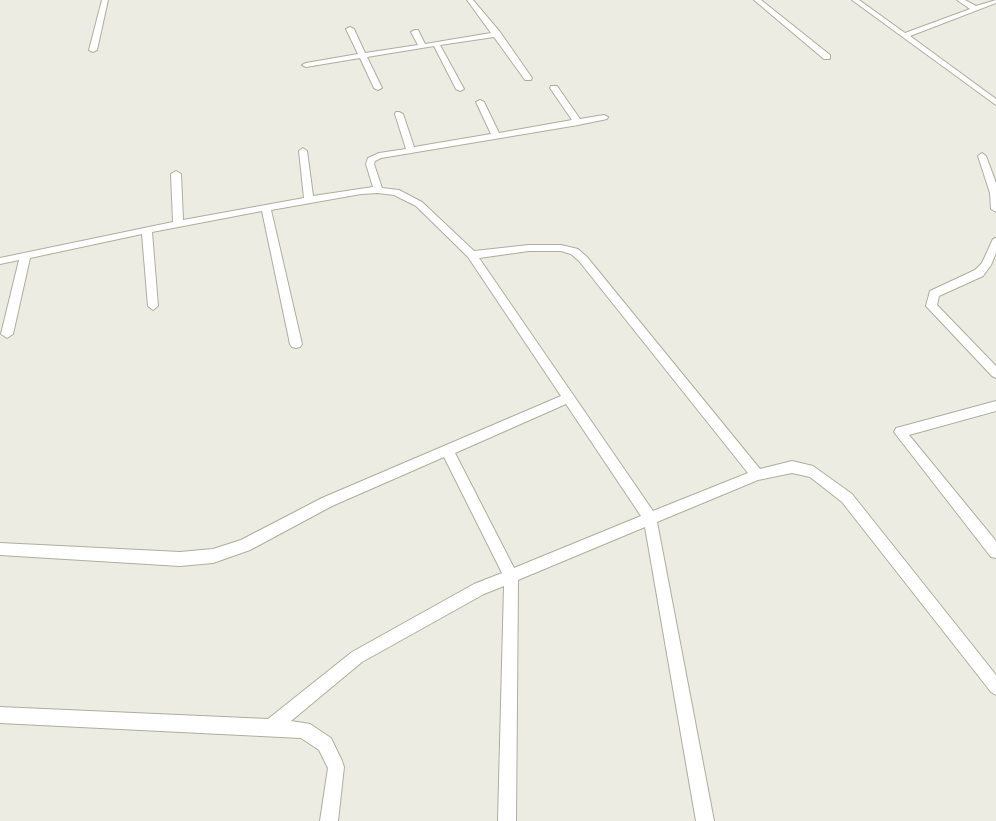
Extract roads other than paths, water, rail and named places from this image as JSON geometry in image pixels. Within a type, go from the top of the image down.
[{"type":"street","points":[[93,50],[105,0]]},
{"type":"street","points":[[470,0],[497,34],[528,78]]},
{"type":"street","points":[[757,0],[827,57]]},
{"type":"street","points":[[855,0],[996,103]]},
{"type":"street","points":[[960,0],[975,9]]},
{"type":"street","points":[[904,36],[996,1]]},
{"type":"street","points":[[350,29],[378,88]]},
{"type":"street","points":[[415,32],[423,47]]},
{"type":"street","points":[[306,65],[497,34]]},
{"type":"street","points":[[436,44],[460,89]]},
{"type":"street","points":[[554,88],[578,122]]},
{"type":"street","points":[[480,102],[496,136]]},
{"type":"street","points":[[399,114],[411,151]]},
{"type":"street","points":[[378,190],[370,164],[371,160],[379,156],[604,117]]},
{"type":"street","points":[[302,151],[309,201]]},
{"type":"street","points":[[982,156],[995,193],[996,209]]},
{"type":"street","points":[[176,174],[178,224]]},
{"type":"street","points":[[0,261],[147,232],[178,224],[378,190],[396,192],[419,204],[472,255],[650,518],[705,821]]},
{"type":"street","points":[[266,208],[296,344]]},
{"type":"street","points":[[147,232],[154,306]]},
{"type":"street","points":[[996,241],[986,265],[979,273],[934,294],[931,306],[996,372]]},
{"type":"street","points":[[472,255],[529,248],[561,248],[574,251],[583,259],[757,475]]},
{"type":"street","points":[[7,334],[25,256]]},
{"type":"street","points":[[0,549],[180,559],[213,556],[245,545],[327,502],[568,398]]},
{"type":"street","points":[[996,406],[900,432],[996,552]]},
{"type":"street","points":[[446,450],[511,576],[507,821]]},
{"type":"street","points":[[271,727],[357,657],[479,589],[757,475],[792,467],[812,472],[847,498],[996,687]]},
{"type":"street","points":[[0,715],[271,727],[304,730],[325,744],[336,767],[329,821]]}]
